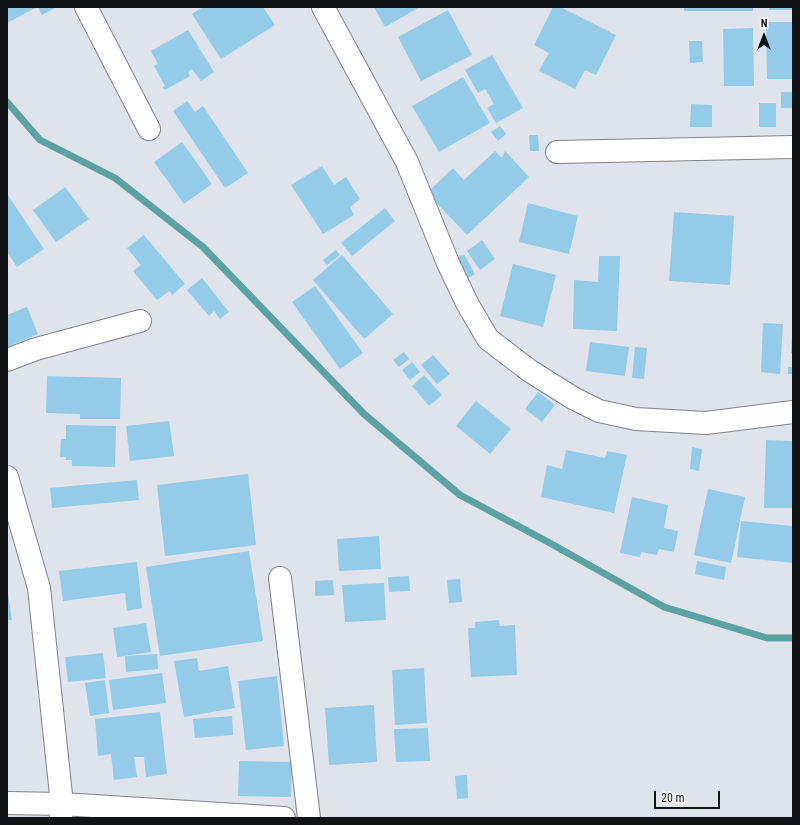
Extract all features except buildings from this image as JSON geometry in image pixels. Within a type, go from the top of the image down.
[{"type":"street","points":[[86,7],[149,129]]},
{"type":"street","points":[[323,7],[407,162],[448,263],[467,303],[488,339],[530,371],[573,398],[599,411],[636,419],[706,423],[793,412]]},
{"type":"street","points":[[557,152],[793,147]]},
{"type":"street","points":[[7,360],[36,349],[140,321]]},
{"type":"street","points":[[7,477],[39,588],[62,811]]},
{"type":"street","points":[[280,578],[309,818]]},
{"type":"street","points":[[7,803],[62,811],[284,818]]},
{"type":"waterway","points":[[7,102],[40,140],[115,178],[203,247],[364,414],[460,495],[664,607],[767,638],[793,638]]}]
